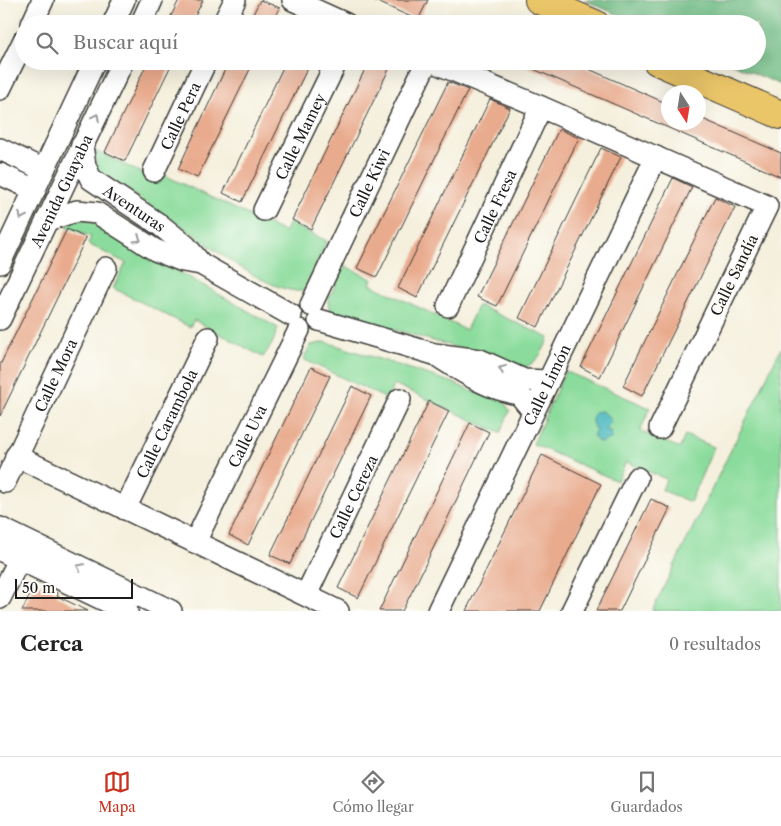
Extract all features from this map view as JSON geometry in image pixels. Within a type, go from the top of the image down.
[{"type":"main road","points":[[516,0],[550,15]]},
{"type":"main road","points":[[539,0],[573,15]]},
{"type":"main road","points":[[677,70],[781,115]]},
{"type":"main road","points":[[703,70],[781,104]]},
{"type":"street","points":[[36,15],[43,0]]},
{"type":"street","points":[[117,15],[124,0]]},
{"type":"street","points":[[144,15],[152,0]]},
{"type":"street","points":[[228,15],[235,0]]},
{"type":"street","points":[[294,0],[326,15]]},
{"type":"street","points":[[0,89],[15,58]]},
{"type":"street","name":"Avenida Guayaba","points":[[0,262],[91,70]]},
{"type":"street","name":"Avenida Guayaba","points":[[0,319],[8,279],[47,220],[119,70]]},
{"type":"street","name":"Calle Pera","points":[[154,171],[202,70]]},
{"type":"street","name":"Calle Mamey","points":[[264,210],[333,70]]},
{"type":"street","name":"Calle Kiwi","points":[[315,313],[423,70]]},
{"type":"street","points":[[454,70],[541,106]]},
{"type":"street","name":"Calle Sandía","points":[[541,106],[767,206],[660,428]]},
{"type":"street","name":"Calle Fresa","points":[[448,306],[541,106]]},
{"type":"street","name":"Aventuras","points":[[82,146],[85,166],[91,179],[160,225],[186,246],[201,264],[295,323]]},
{"type":"street","points":[[0,149],[44,170]]},
{"type":"street","name":"Calle Limón","points":[[438,611],[656,157]]},
{"type":"street","points":[[24,159],[7,178],[34,190]]},
{"type":"street","points":[[77,211],[91,179]]},
{"type":"street","name":"Aventuras","points":[[47,220],[77,211],[96,213],[156,250],[183,261],[201,264]]},
{"type":"street","name":"Calle Mora","points":[[5,482],[106,268]]},
{"type":"street","points":[[295,323],[299,305],[315,313],[434,354],[480,360],[522,387],[533,411]]},
{"type":"street","name":"Calle Uva","points":[[195,542],[295,323]]},
{"type":"street","name":"Calle Carambola","points":[[125,509],[208,338]]},
{"type":"street","points":[[522,387],[548,381]]},
{"type":"street","name":"Calle Cereza","points":[[306,595],[400,399]]},
{"type":"street","points":[[16,456],[338,611]]},
{"type":"street","points":[[572,611],[637,478]]},
{"type":"street","points":[[0,528],[20,557]]},
{"type":"street","points":[[0,550],[131,606],[171,611]]},
{"type":"street","points":[[0,598],[20,557]]},
{"type":"green space","points":[[584,0],[781,0],[781,85],[747,70],[766,70],[766,15],[618,15]]},
{"type":"green space","points":[[96,151],[160,182],[164,175],[284,232],[289,223],[327,241],[304,291],[290,290],[257,277],[159,211],[105,178],[95,166]]},
{"type":"green space","points":[[87,219],[278,328],[272,344],[263,357],[194,320],[190,327],[113,288],[126,263],[88,244],[91,237],[67,226],[71,221]]},
{"type":"green space","points":[[345,266],[372,279],[370,284],[466,330],[478,305],[549,338],[533,363],[516,371],[492,354],[462,349],[339,314],[329,310],[328,300]]},
{"type":"green space","points":[[326,342],[454,383],[473,392],[503,400],[510,411],[500,433],[394,384],[387,399],[303,359],[311,345]]},
{"type":"green space","points":[[781,348],[781,611],[652,611]]},
{"type":"green space","points":[[565,371],[650,408],[640,431],[680,448],[685,435],[714,447],[690,502],[662,490],[666,479],[626,462],[617,481],[533,444]]},
{"type":"water","points":[[602,411],[610,418],[610,424],[605,429],[610,431],[612,438],[601,443],[593,435],[596,430],[592,421],[595,412]]},
{"type":"building","points":[[179,0],[203,0],[196,15],[172,15]]},
{"type":"building","points":[[260,0],[280,8],[276,15],[252,15]]},
{"type":"building","points":[[373,0],[428,0],[420,15],[407,15]]},
{"type":"building","points":[[144,70],[169,70],[125,161],[105,152]]},
{"type":"building","points":[[225,70],[250,70],[197,178],[178,169]]},
{"type":"building","points":[[282,70],[307,70],[242,202],[223,193]]},
{"type":"building","points":[[365,70],[389,70],[311,229],[292,220]]},
{"type":"building","points":[[536,70],[591,70],[661,101],[661,125]]},
{"type":"building","points":[[448,82],[468,90],[377,277],[357,268]]},
{"type":"building","points":[[490,99],[510,108],[417,298],[398,288]]},
{"type":"building","points":[[706,120],[781,153],[781,177],[673,130],[706,130]]},
{"type":"building","points":[[559,129],[579,138],[497,306],[477,297]]},
{"type":"building","points":[[601,148],[621,157],[538,327],[519,318]]},
{"type":"building","points":[[673,178],[692,187],[600,377],[581,367]]},
{"type":"building","points":[[715,197],[735,207],[642,396],[623,386]]},
{"type":"building","points":[[67,229],[86,238],[0,416],[0,365]]},
{"type":"building","points":[[311,367],[330,376],[248,545],[229,535]]},
{"type":"building","points":[[352,386],[371,396],[290,564],[270,555]]},
{"type":"building","points":[[429,401],[449,411],[358,598],[338,588]]},
{"type":"building","points":[[470,423],[489,432],[416,584],[402,611],[379,611]]},
{"type":"building","points":[[542,455],[601,484],[540,611],[466,611]]},
{"type":"building","points":[[651,499],[670,508],[620,611],[596,611]]},
{"type":"building","points":[[36,582],[58,593],[57,596],[88,611],[22,611]]}]
